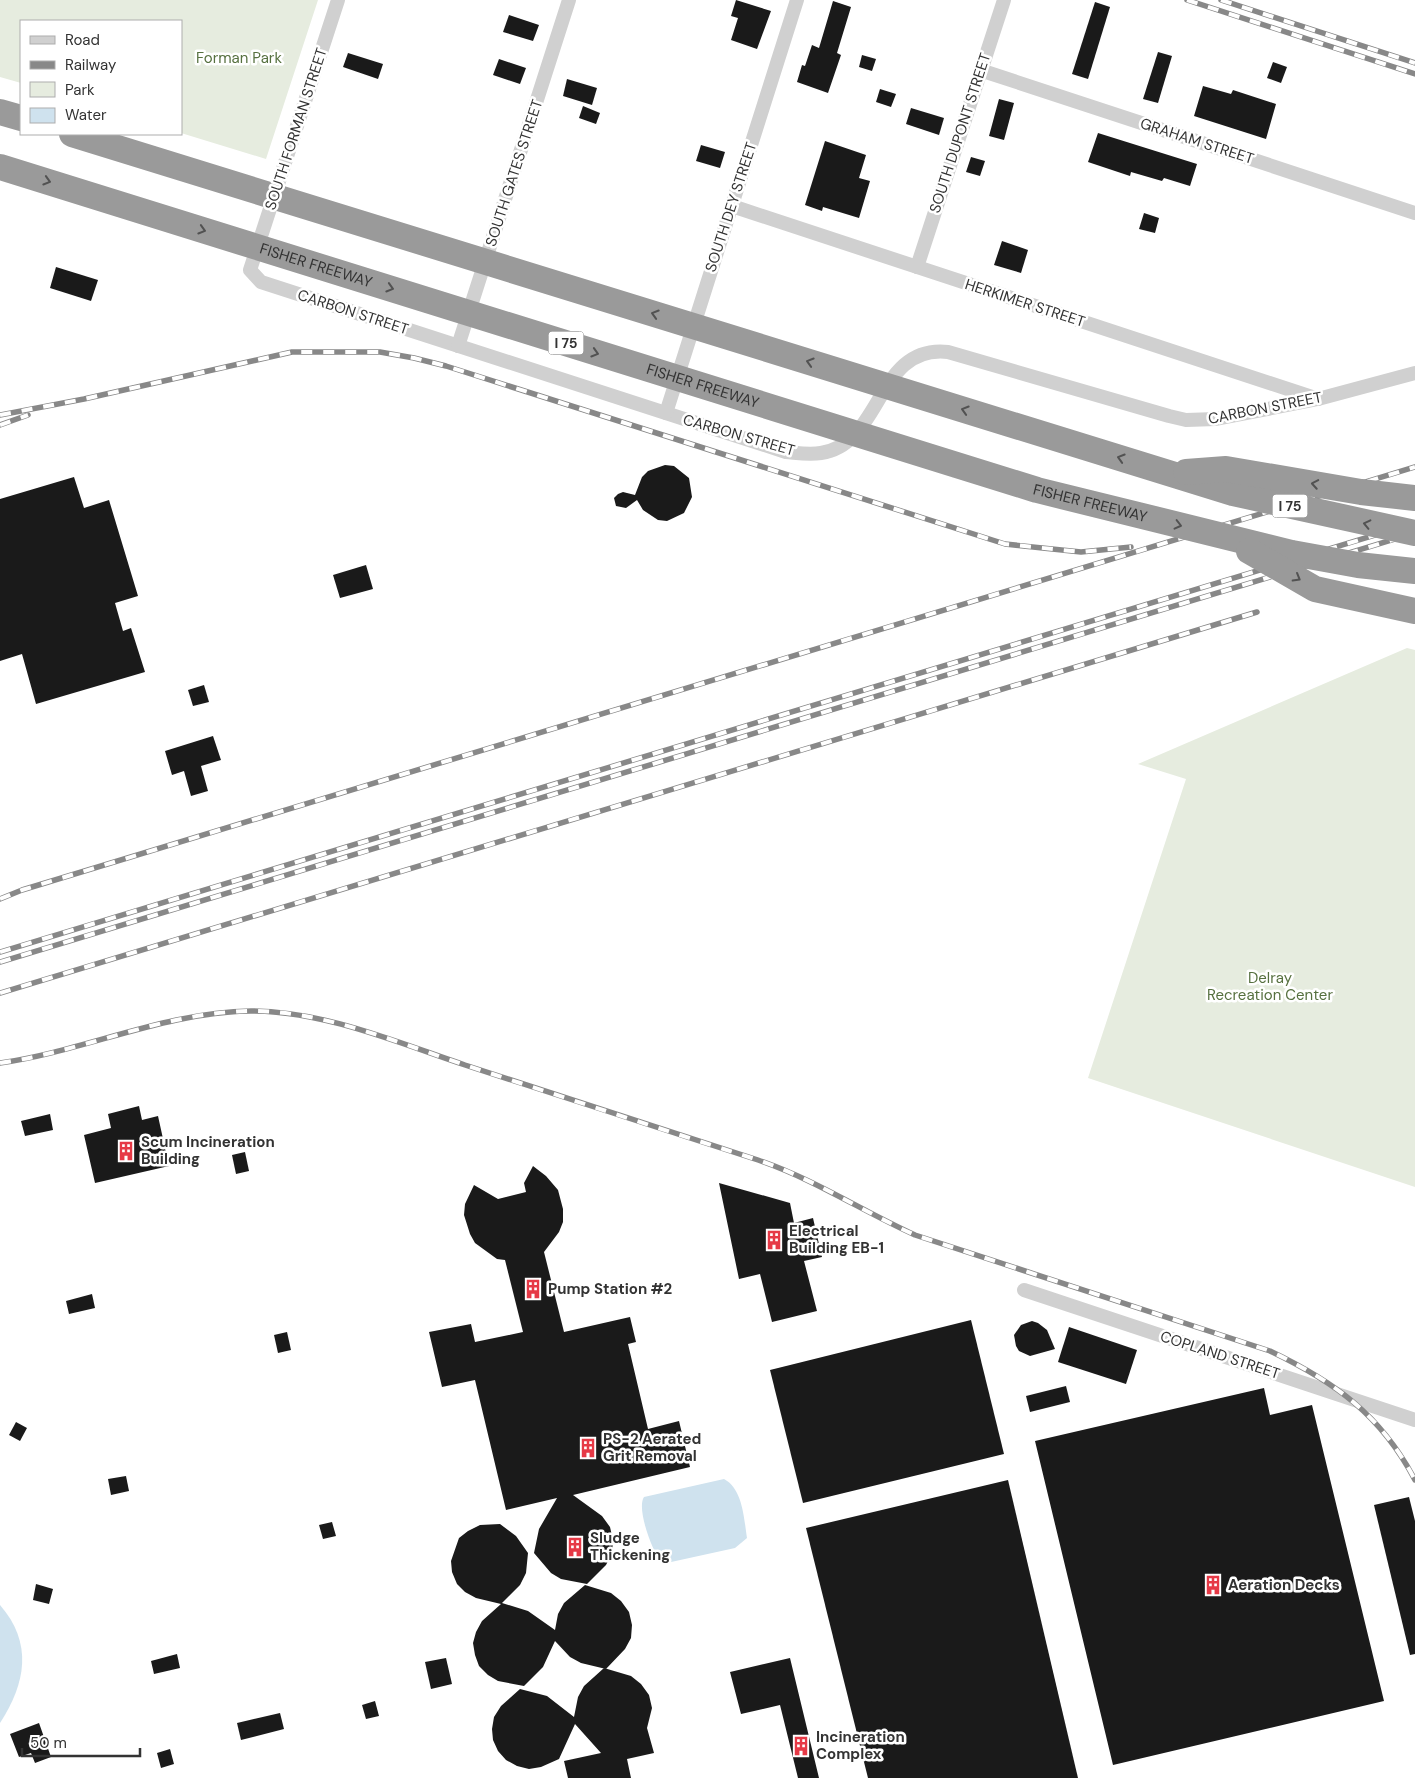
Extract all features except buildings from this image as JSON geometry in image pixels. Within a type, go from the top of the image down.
[{"type":"highway","points":[[0,112],[20,118]]},
{"type":"highway","name":"I 75","points":[[75,135],[1233,493],[1415,533]]},
{"type":"highway","name":"FISHER FREEWAY","points":[[0,166],[1037,490],[1224,537],[1358,565],[1415,571]]},
{"type":"highway","points":[[1167,473],[1226,469],[1361,492],[1415,498]]},
{"type":"highway","points":[[1224,537],[1315,589],[1415,611]]},
{"type":"street","name":"SOUTH FORMAN STREET","points":[[254,259],[338,0]]},
{"type":"street","name":"SOUTH GATES STREET","points":[[458,346],[569,0]]},
{"type":"street","name":"SOUTH DEY STREET","points":[[666,413],[797,0]]},
{"type":"street","name":"SOUTH DUPONT STREET","points":[[916,267],[1004,0]]},
{"type":"street","name":"GRAHAM STREET","points":[[980,70],[1415,213]]},
{"type":"street","name":"HERKIMER STREET","points":[[732,206],[1318,399]]},
{"type":"street","name":"CARBON STREET","points":[[254,259],[250,270],[261,282],[786,452],[822,453],[846,442],[863,424],[902,365],[921,353],[939,351],[968,357],[1186,420],[1216,419],[1318,399],[1415,373]]},
{"type":"street","name":"COPLAND STREET","points":[[1024,1290],[1415,1420]]},
{"type":"green space","name":"Forman Park","points":[[0,0],[318,0],[266,159],[182,133],[182,20],[20,20],[20,83],[0,77]]},
{"type":"green space","name":"Delray Recreation Center","points":[[1407,648],[1415,650],[1415,1187],[1088,1078],[1186,779],[1138,764]]},
{"type":"water","points":[[724,1479],[739,1497],[747,1538],[735,1548],[662,1564],[650,1541],[644,1521],[642,1503],[644,1497]]},
{"type":"water","points":[[0,1605],[11,1619],[18,1634],[22,1663],[16,1693],[0,1723]]},
{"type":"railway","points":[[1187,0],[1415,74]]},
{"type":"railway","points":[[1221,0],[1415,63]]},
{"type":"railway","points":[[0,415],[84,399],[292,352],[380,352],[446,366],[1005,544],[1081,552],[1131,547]]},
{"type":"railway","points":[[0,425],[28,415]]},
{"type":"railway","points":[[0,899],[22,890],[1415,467]]},
{"type":"railway","points":[[0,952],[1415,523]]},
{"type":"railway","points":[[0,962],[1415,533]]},
{"type":"railway","points":[[0,993],[1257,612]]},
{"type":"railway","points":[[0,1063],[63,1050],[156,1025],[219,1013],[278,1012],[306,1016],[360,1029],[758,1160],[799,1176],[915,1235],[1270,1351],[1315,1375],[1354,1403],[1387,1437],[1402,1457],[1415,1480]]},
{"type":"place","name":"Scum Incineration Building","points":[[126,1151]]},
{"type":"place","name":"Electrical Building EB-1","points":[[774,1240]]},
{"type":"place","name":"Pump Station #2","points":[[533,1289]]},
{"type":"place","name":"PS-2 Aerated Grit Removal","points":[[588,1448]]},
{"type":"place","name":"Sludge Thickening","points":[[575,1547]]},
{"type":"place","name":"Aeration Decks","points":[[1213,1585]]},
{"type":"place","name":"Incineration Complex","points":[[801,1746]]}]
